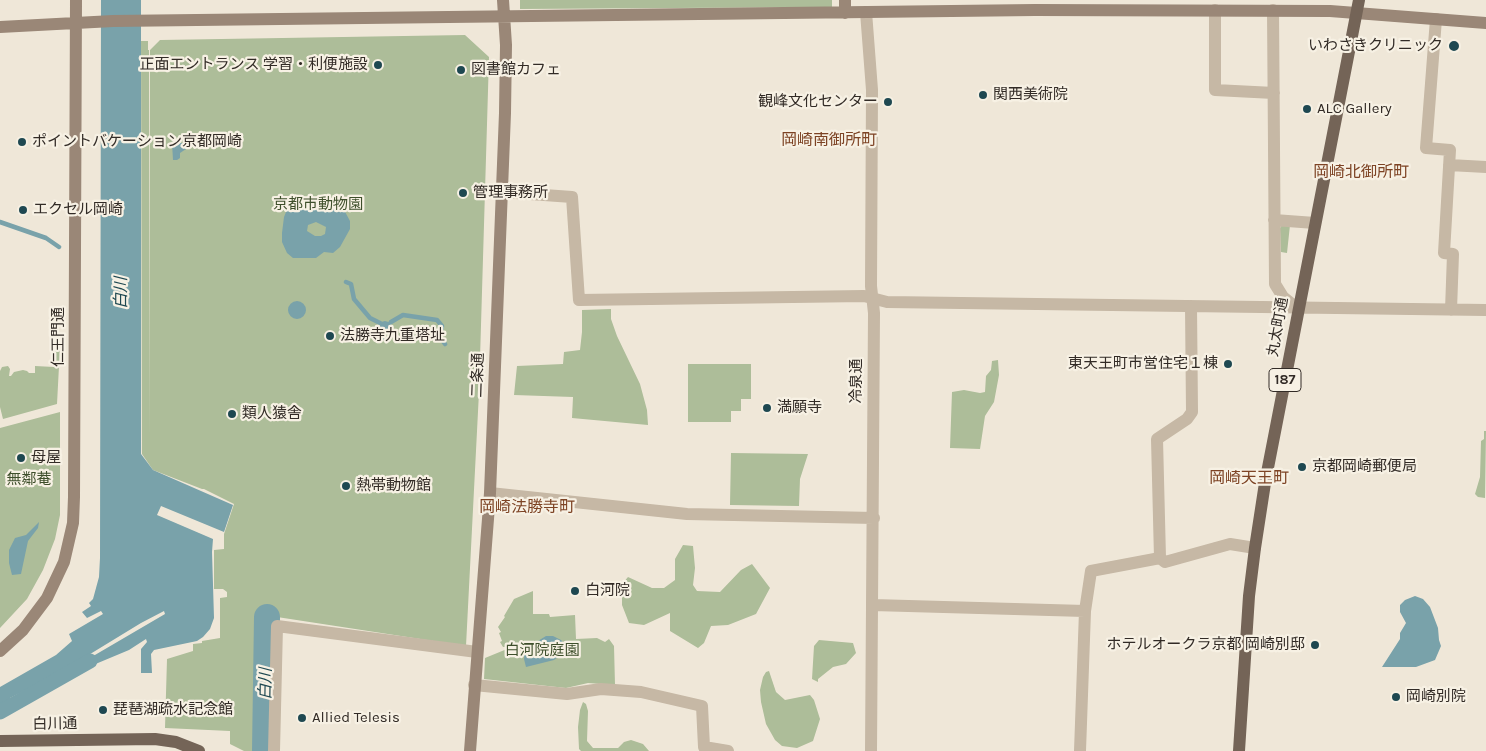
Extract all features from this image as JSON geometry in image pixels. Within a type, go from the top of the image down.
[{"type":"main road","name":"丸太町通","points":[[1239,751],[1254,548],[1298,308],[1358,6]]},
{"type":"main road","name":"白川通","points":[[0,741],[155,739],[176,742],[199,751]]},
{"type":"street","name":"仁王門通","points":[[0,651],[23,630],[47,598],[64,562],[73,523],[76,0]]},
{"type":"street","name":"二条通","points":[[470,751],[490,493],[506,113],[506,44],[503,0]]},
{"type":"street","points":[[0,27],[76,24],[96,21],[503,15],[845,6],[866,12],[1273,10],[1358,6],[1436,19],[1486,23]]},
{"type":"street","points":[[1215,10],[1216,90],[1274,93]]},
{"type":"street","points":[[1273,10],[1275,284],[1283,297],[1298,308]]},
{"type":"street","name":"冷泉通","points":[[866,12],[872,90],[872,298],[874,313],[871,751]]},
{"type":"street","points":[[1436,19],[1426,148],[1450,150],[1444,253],[1453,254],[1451,310]]},
{"type":"street","points":[[1449,165],[1486,168]]},
{"type":"street","points":[[502,192],[572,197],[579,300],[864,296],[887,302],[1486,310]]},
{"type":"street","points":[[1274,220],[1315,223]]},
{"type":"street","points":[[1160,558],[1157,439],[1187,419],[1192,412],[1191,306]]},
{"type":"street","points":[[490,493],[687,514],[874,518]]},
{"type":"street","points":[[1080,751],[1085,611],[1091,571],[1160,558],[1165,562],[1230,544],[1254,548]]},
{"type":"street","points":[[873,605],[1085,611]]},
{"type":"street","points":[[274,751],[277,626],[477,652]]},
{"type":"street","points":[[474,685],[567,694],[601,689],[641,692],[702,706],[704,746],[728,751]]},
{"type":"green space","points":[[520,0],[832,0],[832,7],[520,9]]},
{"type":"green space","name":"京都市動物園","points":[[465,35],[489,57],[479,392],[466,646],[264,615],[262,751],[244,751],[230,744],[230,731],[165,728],[167,659],[193,651],[193,644],[220,638],[220,598],[227,597],[227,592],[223,589],[214,589],[214,550],[224,549],[224,534],[234,504],[204,489],[153,470],[142,454],[141,41],[148,41],[149,50],[150,442],[150,50],[160,40]]},
{"type":"green space","points":[[1282,225],[1290,225],[1287,253],[1281,252],[1280,228]]},
{"type":"green space","points":[[611,309],[611,319],[617,336],[640,384],[647,410],[648,425],[572,418],[573,397],[514,395],[517,366],[563,364],[564,352],[580,350],[582,310]]},
{"type":"green space","points":[[58,343],[60,347],[57,404],[3,419],[0,407],[0,371],[2,367],[8,366],[10,369],[9,376],[11,376],[14,372],[23,370],[35,373],[35,366],[54,367],[54,344]]},
{"type":"green space","points":[[998,360],[999,375],[994,402],[985,416],[980,449],[950,448],[952,392],[964,390],[985,392],[986,376],[991,370],[992,361]]},
{"type":"green space","points":[[688,364],[751,364],[751,399],[741,399],[741,411],[731,411],[731,422],[688,422]]},
{"type":"green space","name":"無鄰菴","points":[[60,412],[60,515],[55,539],[43,570],[27,599],[0,628],[0,428]]},
{"type":"green space","points":[[1484,431],[1486,431],[1485,498],[1478,497],[1475,494],[1480,477],[1481,441],[1484,439]]},
{"type":"green space","points":[[731,453],[808,454],[800,479],[799,506],[730,505]]},
{"type":"green space","points":[[683,545],[693,546],[695,568],[693,585],[697,591],[720,592],[741,570],[752,564],[770,588],[756,614],[728,625],[711,626],[704,643],[698,648],[670,631],[670,613],[644,625],[629,623],[622,605],[622,584],[628,577],[652,588],[664,588],[675,580],[675,559]]},
{"type":"green space","name":"白河院庭園","points":[[533,591],[533,614],[549,614],[550,617],[575,615],[576,639],[597,638],[605,642],[609,639],[614,646],[615,685],[588,683],[566,688],[484,679],[485,658],[507,649],[500,642],[502,641],[499,633],[501,632],[498,627],[504,616],[514,599]]},
{"type":"green space","points":[[819,640],[853,643],[856,653],[846,664],[833,667],[818,679],[818,682],[812,679],[814,646]]},
{"type":"green space","points":[[769,671],[776,692],[785,700],[810,695],[814,700],[820,719],[813,741],[797,748],[782,746],[775,740],[766,724],[761,702],[760,690],[763,677]]},
{"type":"green space","points":[[583,702],[586,704],[588,711],[587,741],[593,748],[618,748],[624,742],[631,740],[643,744],[649,751],[581,751],[579,749],[578,727]]},
{"type":"water","points":[[101,0],[141,0],[141,454],[153,470],[233,505],[224,532],[161,506],[157,515],[213,539],[214,618],[210,629],[203,637],[197,641],[154,650],[151,654],[152,673],[141,673],[141,649],[147,642],[146,639],[129,650],[74,673],[71,669],[165,614],[164,611],[64,670],[10,698],[10,700],[0,706],[0,687],[56,655],[72,641],[69,634],[103,614],[101,611],[87,618],[82,612],[91,606],[89,603],[93,599],[99,577],[100,558]]},
{"type":"water","points":[[172,143],[186,143],[186,149],[180,153],[180,158],[177,160],[173,160]]},
{"type":"water","points":[[335,201],[333,208],[342,211],[343,208],[350,221],[350,229],[340,247],[333,253],[324,252],[316,258],[293,258],[287,253],[282,242],[284,217],[288,207],[298,203]],"holes":[[[316,222],[326,227],[325,234],[321,236],[315,236],[307,231],[308,225]]]},
{"type":"water","points":[[293,301],[301,301],[306,306],[304,317],[293,319],[288,314],[288,306]]},
{"type":"water","points":[[385,321],[392,323],[383,341],[381,340],[380,324]]},
{"type":"water","points":[[39,522],[38,528],[28,541],[21,574],[12,575],[9,563],[9,550],[15,538],[26,535]]},
{"type":"water","points":[[1415,596],[1423,599],[1430,607],[1438,628],[1441,646],[1435,660],[1416,667],[1382,667],[1400,639],[1400,633],[1406,623],[1400,612],[1400,605],[1405,600]]},
{"type":"water","points":[[546,636],[553,636],[561,640],[565,645],[564,652],[554,660],[526,667],[524,659],[525,649]]},
{"type":"waterway","points":[[0,222],[46,238],[59,247]]},
{"type":"waterway","points":[[346,282],[351,284],[354,299],[370,318],[380,323]]},
{"type":"waterway","points":[[391,322],[403,315],[437,320],[442,326],[440,337],[445,344]]},
{"type":"waterway","name":"白川","points":[[265,751],[267,617]]},
{"type":"waterway","points":[[0,712],[90,661]]},
{"type":"place","name":"いわさきクリニック","points":[[1454,46]]},
{"type":"place","name":"正面エントランス 学習・利便施設","points":[[378,65]]},
{"type":"place","name":"図書館カフェ","points":[[461,70]]},
{"type":"place","name":"関西美術院","points":[[983,95]]},
{"type":"place","name":"観峰文化センター","points":[[888,102]]},
{"type":"place","name":"ALC Gallery","points":[[1307,109]]},
{"type":"place","name":"ポイントバケーション京都岡崎","points":[[22,142]]},
{"type":"place","name":"管理事務所","points":[[463,193]]},
{"type":"place","name":"エクセル岡崎","points":[[23,210]]},
{"type":"place","name":"法勝寺九重塔址","points":[[330,336]]},
{"type":"place","name":"東天王町市営住宅１棟","points":[[1228,364]]},
{"type":"place","name":"満願寺","points":[[767,408]]},
{"type":"place","name":"類人猿舎","points":[[232,414]]},
{"type":"place","name":"母屋","points":[[21,458]]},
{"type":"place","name":"京都岡崎郵便局","points":[[1302,467]]},
{"type":"place","name":"熱帯動物館","points":[[346,486]]},
{"type":"place","name":"白河院","points":[[575,591]]},
{"type":"place","name":"ホテルオークラ京都 岡崎別邸","points":[[1315,645]]},
{"type":"place","name":"岡崎別院","points":[[1396,697]]},
{"type":"place","name":"琵琶湖疏水記念館","points":[[103,710]]},
{"type":"place","name":"Allied Telesis","points":[[302,718]]},
{"type":"district","name":"岡崎南御所町","points":[[829,140]]},
{"type":"district","name":"岡崎北御所町","points":[[1361,172]]},
{"type":"district","name":"岡崎天王町","points":[[1249,478]]},
{"type":"district","name":"岡崎法勝寺町","points":[[527,507]]}]
